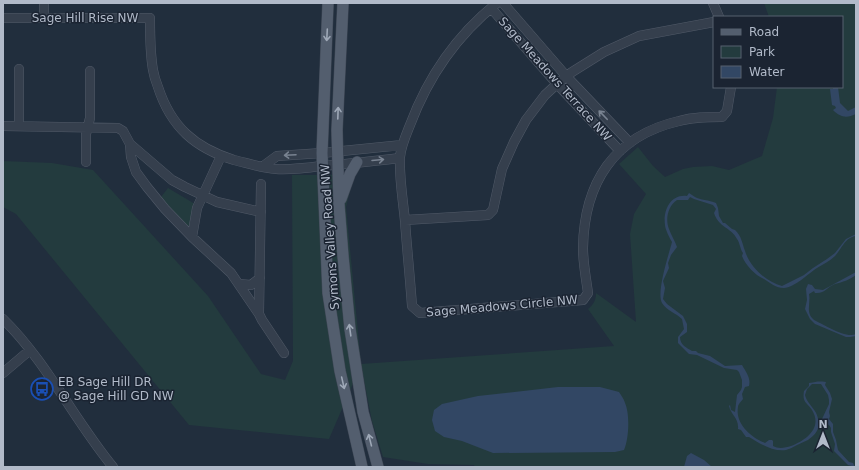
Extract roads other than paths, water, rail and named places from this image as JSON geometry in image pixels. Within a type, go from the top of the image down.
[{"type":"main road","name":"Symons Valley Road NW","points":[[328,3],[322,166],[329,300],[340,371],[362,467]]},
{"type":"main road","name":"Symons Valley Road NW","points":[[342,3],[337,130],[339,205],[350,329],[363,412],[378,467]]},
{"type":"main road","points":[[339,205],[347,181],[357,162]]},
{"type":"street","points":[[44,3],[44,18]]},
{"type":"street","name":"Sage Meadows Terrace NW","points":[[503,3],[567,77],[630,143]]},
{"type":"street","points":[[713,3],[719,16]]},
{"type":"street","name":"Sage Meadows Terrace NW","points":[[494,5],[557,84],[620,151]]},
{"type":"street","name":"Sage Meadows Circle NW","points":[[494,5],[465,33],[426,87],[402,145],[400,158],[401,185],[412,306],[420,313],[583,300],[588,293],[583,249],[585,220],[590,198],[599,176],[620,151],[630,143],[651,131],[679,121],[701,117],[722,117],[728,111],[731,88]]},
{"type":"street","name":"Sage Hill Rise NW","points":[[3,18],[150,18],[150,45],[153,71],[167,109],[174,121],[187,136],[205,148],[221,156],[262,167],[275,169],[322,166]]},
{"type":"street","points":[[405,220],[488,215],[493,210],[502,169],[514,142],[526,120],[545,95],[557,84],[604,52],[639,36],[713,22]]},
{"type":"street","points":[[19,68],[19,126]]},
{"type":"street","points":[[86,162],[86,134],[90,118],[90,71]]},
{"type":"street","points":[[3,126],[118,128],[123,131],[130,144],[172,180],[217,202],[261,212]]},
{"type":"street","points":[[130,144],[131,157],[136,172],[165,209],[192,238],[220,262],[239,284],[260,314],[262,320],[284,353]]},
{"type":"street","points":[[262,167],[277,156],[338,152],[402,145]]},
{"type":"street","points":[[192,238],[197,208],[221,156]]},
{"type":"street","points":[[322,166],[400,158]]},
{"type":"street","points":[[260,314],[261,184]]},
{"type":"street","points":[[239,284],[251,285],[260,278]]},
{"type":"street","points":[[3,319],[30,350],[113,467]]},
{"type":"street","points":[[3,373],[30,350]]},
{"type":"water","points":[[838,88],[840,103],[848,111],[856,107],[856,114],[844,116],[839,115],[833,110],[836,108],[832,105],[830,89]]},
{"type":"water","points":[[689,193],[697,198],[716,203],[719,216],[723,223],[735,230],[739,235],[747,257],[751,263],[759,273],[770,281],[782,286],[804,275],[827,259],[835,253],[846,239],[856,234],[856,236],[846,241],[831,259],[792,286],[781,288],[773,285],[754,273],[748,267],[742,256],[743,253],[738,241],[732,232],[722,225],[716,218],[714,213],[716,209],[713,205],[690,197],[688,200],[677,200],[669,209],[667,221],[677,247],[671,255],[668,263],[669,268],[663,281],[665,288],[663,299],[667,304],[683,316],[687,324],[687,332],[680,337],[682,344],[692,351],[710,356],[725,366],[742,365],[749,378],[749,386],[745,387],[742,394],[743,399],[738,405],[739,419],[745,429],[754,437],[765,443],[772,440],[773,446],[779,448],[791,446],[802,440],[807,437],[814,428],[815,422],[815,416],[812,410],[804,400],[804,391],[809,386],[809,383],[826,382],[825,385],[832,399],[829,419],[833,424],[833,432],[838,450],[849,462],[853,463],[855,467],[848,465],[834,451],[835,444],[831,428],[822,419],[829,404],[829,400],[828,395],[821,384],[812,384],[807,389],[805,395],[818,417],[818,428],[813,436],[787,450],[776,450],[746,437],[741,430],[738,429],[736,419],[731,412],[729,406],[730,405],[731,410],[735,412],[737,395],[742,387],[742,380],[739,372],[737,370],[724,368],[697,355],[689,354],[678,343],[678,337],[684,329],[682,319],[664,306],[661,298],[662,282],[672,242],[665,225],[665,214],[669,204],[672,201],[681,196],[687,196]]},
{"type":"water","points":[[856,272],[856,275],[846,281],[832,285]]},
{"type":"water","points":[[808,284],[812,285],[815,289],[823,290],[832,285],[824,291],[815,293],[814,291],[809,294],[809,311],[811,317],[829,328],[841,333],[852,335],[856,334],[856,336],[846,337],[815,324],[810,319],[805,309],[807,300],[806,289]]},
{"type":"water","points":[[558,387],[600,387],[619,392],[625,402],[628,413],[628,433],[624,450],[615,452],[493,453],[462,441],[444,437],[435,431],[432,420],[434,410],[442,404],[478,396]]},
{"type":"water","points":[[691,453],[704,460],[712,467],[684,467],[687,456]]},
{"type":"place","name":"EB Sage Hill DR @ Sage Hill GD NW","points":[[42,389]]}]
